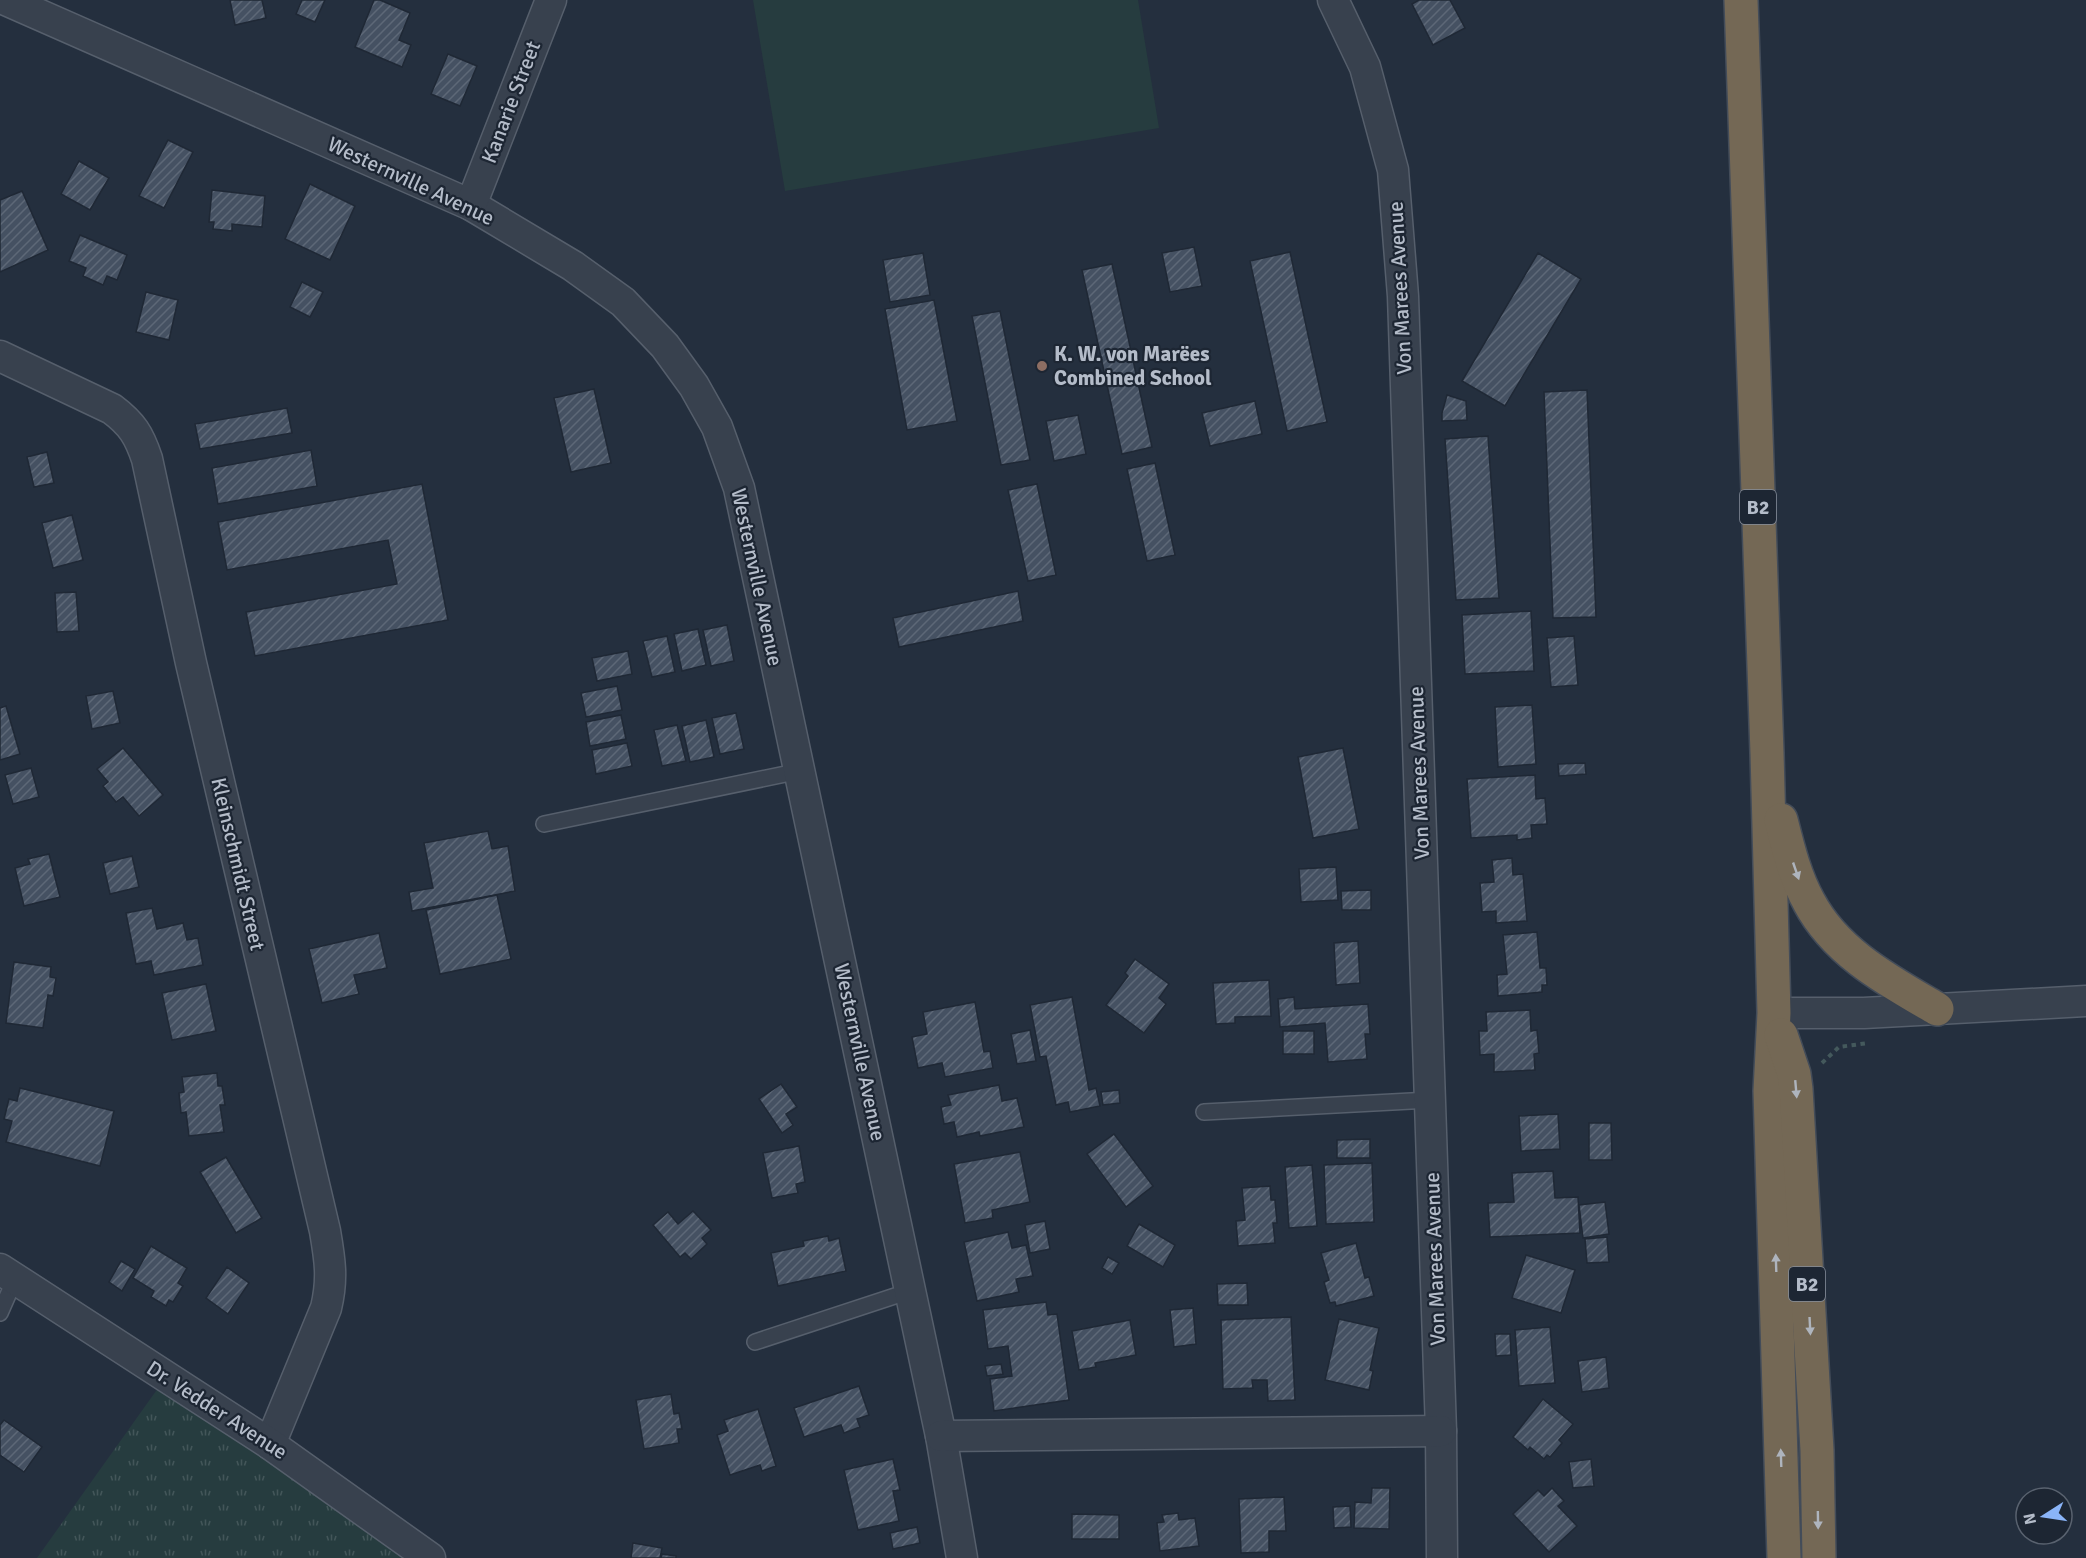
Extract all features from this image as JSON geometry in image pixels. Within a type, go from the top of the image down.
[{"type":"highway","name":"B2","points":[[1741,0],[1767,753],[1773,1013],[1770,1091],[1784,1558]]},
{"type":"highway","points":[[1767,753],[1792,860],[1800,884],[1818,916],[1838,940],[1878,975],[1937,1009]]},
{"type":"highway","name":"B2","points":[[1773,1013],[1794,1074],[1796,1089],[1817,1450],[1819,1558]]},
{"type":"street","name":"Westernville Avenue","points":[[6,0],[471,205],[573,266],[623,302],[665,346],[694,386],[717,427],[739,488],[941,1436],[962,1558]]},
{"type":"street","name":"Kanarie Street","points":[[471,205],[551,0]]},
{"type":"street","name":"Von Marees Avenue","points":[[1333,0],[1365,67],[1393,170],[1403,296],[1441,1431],[1442,1558]]},
{"type":"street","name":"Kleinschmidt Street","points":[[0,356],[112,409],[127,421],[140,438],[147,459],[194,674],[330,1260],[331,1286],[326,1308],[270,1444]]},
{"type":"street","points":[[1773,1013],[1864,1013],[2086,1001]]},
{"type":"street","name":"Dr. Vedder Avenue","points":[[8,1274],[270,1444],[429,1558]]},
{"type":"street","points":[[941,1436],[1441,1431]]},
{"type":"lane","points":[[544,824],[800,771]]},
{"type":"lane","points":[[1204,1112],[1430,1100]]},
{"type":"lane","points":[[0,1313],[8,1274]]},
{"type":"lane","points":[[755,1342],[910,1291]]},
{"type":"path","points":[[1815,1069],[1839,1047],[1873,1042]]},
{"type":"green space","points":[[753,0],[1138,0],[1159,128],[785,191]]},
{"type":"green space","points":[[166,1377],[430,1558],[37,1558]]},
{"type":"building","points":[[230,0],[262,0],[266,18],[235,25]]},
{"type":"building","points":[[302,0],[325,0],[315,22],[296,14]]},
{"type":"building","points":[[374,0],[380,0],[410,13],[399,40],[411,45],[402,67],[355,47]]},
{"type":"building","points":[[1419,0],[1450,0],[1465,28],[1433,45],[1412,4]]},
{"type":"building","points":[[448,54],[477,66],[460,106],[431,94]]},
{"type":"building","points":[[168,140],[193,152],[164,208],[139,196]]},
{"type":"building","points":[[79,161],[109,178],[90,210],[61,194]]},
{"type":"building","points":[[310,184],[355,206],[330,260],[285,239]]},
{"type":"building","points":[[212,190],[265,196],[262,227],[232,224],[232,231],[213,229],[214,222],[209,222]]},
{"type":"building","points":[[22,191],[48,250],[0,272],[0,200]]},
{"type":"building","points":[[80,235],[127,255],[117,280],[107,276],[103,285],[83,276],[86,268],[69,261]]},
{"type":"building","points":[[1194,247],[1202,286],[1170,292],[1162,253]]},
{"type":"building","points":[[1290,252],[1327,422],[1287,431],[1250,261]]},
{"type":"building","points":[[923,253],[930,295],[890,302],[883,260]]},
{"type":"building","points":[[1538,253],[1581,279],[1505,406],[1462,381]]},
{"type":"building","points":[[1112,264],[1152,447],[1122,454],[1082,270]]},
{"type":"building","points":[[302,282],[323,292],[310,317],[290,307]]},
{"type":"building","points":[[146,292],[178,300],[169,340],[136,332]]},
{"type":"building","points":[[934,300],[957,421],[907,430],[885,309]]},
{"type":"building","points":[[1000,311],[1030,460],[1001,465],[972,316]]},
{"type":"building","points":[[594,389],[611,463],[571,472],[554,398]]},
{"type":"building","points":[[1587,390],[1596,617],[1553,618],[1544,392]]},
{"type":"building","points":[[1447,395],[1466,401],[1467,420],[1442,421]]},
{"type":"building","points":[[1255,401],[1262,434],[1210,446],[1202,413]]},
{"type":"building","points":[[287,408],[292,433],[200,449],[195,424]]},
{"type":"building","points":[[1078,415],[1086,454],[1054,461],[1046,421]]},
{"type":"building","points":[[1488,436],[1499,598],[1456,600],[1445,439]]},
{"type":"building","points":[[311,450],[317,486],[218,504],[212,468]]},
{"type":"building","points":[[47,452],[54,483],[34,487],[27,457]]},
{"type":"building","points":[[1155,463],[1175,555],[1147,561],[1127,469]]},
{"type":"building","points":[[422,484],[448,620],[255,656],[246,612],[397,584],[388,540],[227,570],[218,522]]},
{"type":"building","points":[[1037,484],[1056,575],[1028,581],[1008,490]]},
{"type":"building","points":[[72,515],[83,560],[53,568],[42,523]]},
{"type":"building","points":[[1018,591],[1023,621],[899,647],[893,618]]},
{"type":"building","points":[[76,592],[79,631],[57,632],[55,593]]},
{"type":"building","points":[[1531,611],[1534,671],[1465,674],[1462,615]]},
{"type":"building","points":[[727,625],[734,661],[711,666],[703,630]]},
{"type":"building","points":[[698,629],[706,665],[682,671],[674,634]]},
{"type":"building","points":[[667,636],[675,672],[652,677],[643,641]]},
{"type":"building","points":[[1574,636],[1578,685],[1551,687],[1547,638]]},
{"type":"building","points":[[628,651],[632,674],[597,681],[592,658]]},
{"type":"building","points":[[617,686],[622,710],[586,717],[581,693]]},
{"type":"building","points":[[113,691],[120,723],[92,729],[86,696]]},
{"type":"building","points":[[1532,705],[1536,764],[1498,767],[1495,707]]},
{"type":"building","points":[[6,706],[20,754],[0,760],[0,708]]},
{"type":"building","points":[[736,713],[744,749],[720,754],[712,718]]},
{"type":"building","points":[[621,715],[626,739],[590,746],[586,722]]},
{"type":"building","points":[[706,720],[714,757],[690,762],[682,726]]},
{"type":"building","points":[[677,725],[686,761],[662,766],[654,730]]},
{"type":"building","points":[[627,743],[632,766],[596,774],[592,750]]},
{"type":"building","points":[[123,748],[163,795],[139,816],[123,797],[116,802],[103,786],[108,782],[97,769]]},
{"type":"building","points":[[1343,748],[1359,829],[1313,838],[1298,757]]},
{"type":"building","points":[[1585,763],[1586,774],[1559,776],[1558,764]]},
{"type":"building","points":[[31,768],[39,797],[13,804],[5,775]]},
{"type":"building","points":[[1535,775],[1536,799],[1545,798],[1547,824],[1531,825],[1532,838],[1517,840],[1517,835],[1471,838],[1467,779]]},
{"type":"building","points":[[488,831],[492,849],[508,846],[515,891],[412,911],[409,892],[433,888],[424,843]]},
{"type":"building","points":[[49,854],[60,897],[24,906],[15,868],[30,864],[28,859]]},
{"type":"building","points":[[132,856],[139,887],[110,894],[103,863]]},
{"type":"building","points":[[1512,858],[1513,875],[1523,874],[1527,921],[1496,923],[1496,911],[1482,912],[1480,883],[1494,882],[1492,860]]},
{"type":"building","points":[[1336,867],[1338,900],[1301,902],[1299,869]]},
{"type":"building","points":[[1371,890],[1371,910],[1342,910],[1341,891]]},
{"type":"building","points":[[497,895],[511,959],[440,974],[426,910]]},
{"type":"building","points":[[152,908],[157,929],[183,923],[187,940],[198,938],[203,965],[154,975],[151,961],[136,964],[126,913]]},
{"type":"building","points":[[1537,932],[1540,968],[1546,968],[1547,985],[1542,985],[1542,992],[1498,996],[1497,975],[1507,974],[1503,935]]},
{"type":"building","points":[[379,933],[387,968],[354,975],[359,994],[322,1003],[309,949]]},
{"type":"building","points":[[1358,941],[1360,983],[1336,985],[1334,943]]},
{"type":"building","points":[[1135,959],[1169,984],[1159,998],[1166,1004],[1144,1033],[1106,1005],[1128,976],[1125,973]]},
{"type":"building","points":[[14,962],[51,967],[50,977],[56,978],[53,996],[48,995],[43,1028],[6,1023]]},
{"type":"building","points":[[1269,980],[1271,1016],[1235,1017],[1235,1023],[1216,1024],[1213,983]]},
{"type":"building","points":[[206,984],[216,1031],[172,1040],[162,993]]},
{"type":"building","points":[[1072,997],[1089,1090],[1096,1088],[1100,1106],[1070,1112],[1068,1102],[1056,1105],[1046,1056],[1040,1057],[1030,1005]]},
{"type":"building","points":[[1294,997],[1295,1009],[1368,1004],[1370,1034],[1365,1034],[1367,1059],[1328,1062],[1325,1023],[1280,1027],[1278,999]]},
{"type":"building","points":[[975,1002],[984,1052],[990,1051],[993,1068],[945,1077],[942,1063],[918,1068],[912,1037],[927,1034],[923,1012]]},
{"type":"building","points":[[1530,1010],[1531,1031],[1537,1030],[1539,1053],[1534,1054],[1535,1070],[1494,1072],[1494,1054],[1480,1055],[1479,1031],[1487,1031],[1486,1012]]},
{"type":"building","points":[[1030,1030],[1036,1061],[1017,1064],[1011,1034]]},
{"type":"building","points":[[1283,1031],[1314,1031],[1314,1054],[1283,1054]]},
{"type":"building","points":[[217,1073],[218,1086],[222,1086],[225,1105],[220,1105],[224,1132],[189,1136],[186,1112],[181,1113],[179,1093],[184,1092],[182,1077]]},
{"type":"building","points":[[781,1084],[797,1107],[786,1114],[793,1125],[782,1133],[759,1099]]},
{"type":"building","points":[[999,1085],[1002,1101],[1017,1098],[1024,1127],[980,1136],[979,1132],[957,1137],[954,1122],[944,1124],[941,1107],[951,1105],[948,1095]]},
{"type":"building","points":[[20,1088],[114,1111],[100,1166],[6,1142],[12,1121],[4,1119],[9,1099],[17,1101]]},
{"type":"building","points":[[1119,1090],[1120,1103],[1103,1105],[1101,1092]]},
{"type":"building","points":[[1558,1114],[1560,1149],[1521,1151],[1519,1116]]},
{"type":"building","points":[[1589,1123],[1611,1123],[1612,1160],[1589,1160]]},
{"type":"building","points":[[1114,1134],[1153,1186],[1126,1207],[1087,1154]]},
{"type":"building","points":[[1370,1139],[1370,1158],[1337,1158],[1337,1140]]},
{"type":"building","points":[[799,1146],[805,1182],[796,1184],[798,1193],[772,1198],[763,1153]]},
{"type":"building","points":[[1020,1152],[1030,1202],[992,1210],[993,1218],[965,1223],[954,1164]]},
{"type":"building","points":[[226,1157],[262,1218],[236,1233],[200,1172]]},
{"type":"building","points":[[1372,1163],[1374,1222],[1326,1224],[1324,1165]]},
{"type":"building","points":[[1312,1165],[1317,1226],[1289,1228],[1285,1167]]},
{"type":"building","points":[[1553,1171],[1555,1198],[1578,1197],[1580,1233],[1490,1237],[1488,1203],[1514,1202],[1512,1173]]},
{"type":"building","points":[[1270,1186],[1271,1200],[1275,1200],[1277,1223],[1273,1223],[1275,1243],[1238,1246],[1236,1221],[1245,1220],[1242,1188]]},
{"type":"building","points":[[1605,1202],[1609,1234],[1583,1238],[1579,1205]]},
{"type":"building","points":[[693,1211],[711,1230],[702,1238],[707,1244],[691,1259],[685,1253],[680,1257],[653,1225],[668,1212],[678,1224]]},
{"type":"building","points":[[1045,1221],[1050,1249],[1030,1253],[1025,1225]]},
{"type":"building","points":[[1139,1224],[1175,1245],[1163,1267],[1127,1246]]},
{"type":"building","points":[[1008,1232],[1012,1248],[1026,1245],[1033,1276],[1016,1279],[1019,1292],[977,1301],[964,1242]]},
{"type":"building","points":[[828,1236],[829,1241],[839,1238],[846,1271],[778,1286],[771,1253],[804,1246],[803,1241]]},
{"type":"building","points":[[1607,1237],[1609,1262],[1587,1263],[1585,1239]]},
{"type":"building","points":[[1356,1243],[1365,1278],[1369,1277],[1374,1296],[1336,1306],[1335,1302],[1330,1303],[1324,1282],[1329,1280],[1321,1253]]},
{"type":"building","points":[[151,1246],[187,1268],[178,1283],[183,1286],[173,1302],[169,1300],[166,1306],[151,1297],[154,1291],[133,1278]]},
{"type":"building","points":[[1526,1255],[1575,1270],[1561,1313],[1512,1298]]},
{"type":"building","points":[[1108,1257],[1119,1263],[1112,1274],[1102,1268]]},
{"type":"building","points":[[121,1261],[135,1269],[122,1291],[109,1282]]},
{"type":"building","points":[[227,1267],[249,1283],[228,1314],[206,1298]]},
{"type":"building","points":[[1247,1283],[1248,1305],[1218,1305],[1217,1284]]},
{"type":"building","points":[[1046,1302],[1048,1315],[1057,1314],[1069,1400],[994,1411],[990,1379],[1012,1376],[1008,1346],[988,1349],[983,1310]]},
{"type":"building","points":[[1193,1308],[1196,1344],[1174,1347],[1170,1310]]},
{"type":"building","points":[[1291,1317],[1295,1400],[1268,1401],[1267,1380],[1252,1380],[1253,1388],[1223,1389],[1221,1320]]},
{"type":"building","points":[[1339,1319],[1379,1328],[1370,1370],[1373,1371],[1369,1390],[1325,1380]]},
{"type":"building","points":[[1130,1320],[1136,1355],[1095,1363],[1096,1367],[1079,1370],[1072,1331]]},
{"type":"building","points":[[1550,1327],[1555,1383],[1519,1386],[1515,1330]]},
{"type":"building","points":[[1495,1334],[1510,1334],[1511,1355],[1496,1356]]},
{"type":"building","points":[[1606,1357],[1609,1388],[1582,1392],[1578,1361]]},
{"type":"building","points":[[1001,1364],[1003,1374],[987,1376],[985,1366]]},
{"type":"building","points":[[859,1386],[869,1415],[857,1419],[860,1427],[844,1433],[841,1425],[804,1437],[794,1408]]},
{"type":"building","points":[[671,1394],[674,1414],[679,1413],[682,1429],[677,1429],[679,1443],[644,1449],[636,1400]]},
{"type":"building","points":[[1543,1399],[1573,1424],[1559,1440],[1562,1443],[1550,1457],[1547,1455],[1544,1459],[1530,1447],[1528,1450],[1513,1437]]},
{"type":"building","points":[[758,1409],[776,1466],[762,1471],[760,1465],[730,1475],[717,1435],[728,1431],[724,1420]]},
{"type":"building","points":[[4,1420],[42,1447],[24,1472],[0,1455],[0,1425]]},
{"type":"building","points":[[893,1459],[900,1490],[893,1491],[899,1521],[858,1530],[844,1470]]},
{"type":"building","points":[[1591,1459],[1594,1486],[1573,1488],[1569,1462]]},
{"type":"building","points":[[1372,1488],[1390,1488],[1389,1529],[1354,1528],[1355,1502],[1371,1503]]},
{"type":"building","points":[[1552,1488],[1564,1501],[1558,1506],[1577,1526],[1549,1552],[1513,1514],[1538,1490],[1544,1496]]},
{"type":"building","points":[[1284,1497],[1286,1531],[1269,1531],[1269,1552],[1241,1553],[1239,1499]]},
{"type":"building","points":[[1350,1506],[1351,1527],[1334,1528],[1333,1507]]},
{"type":"building","points":[[1178,1513],[1179,1520],[1195,1518],[1199,1546],[1160,1551],[1157,1523],[1164,1522],[1162,1515]]},
{"type":"building","points":[[1072,1514],[1119,1515],[1119,1539],[1072,1539]]},
{"type":"building","points":[[917,1527],[920,1543],[893,1549],[890,1533]]},
{"type":"building","points":[[633,1543],[662,1548],[660,1558],[631,1558]]},
{"type":"building","points":[[662,1554],[676,1556],[676,1558],[661,1558]]},
{"type":"place","name":"K. W. von Marëes Combined School","points":[[1042,366]]}]
